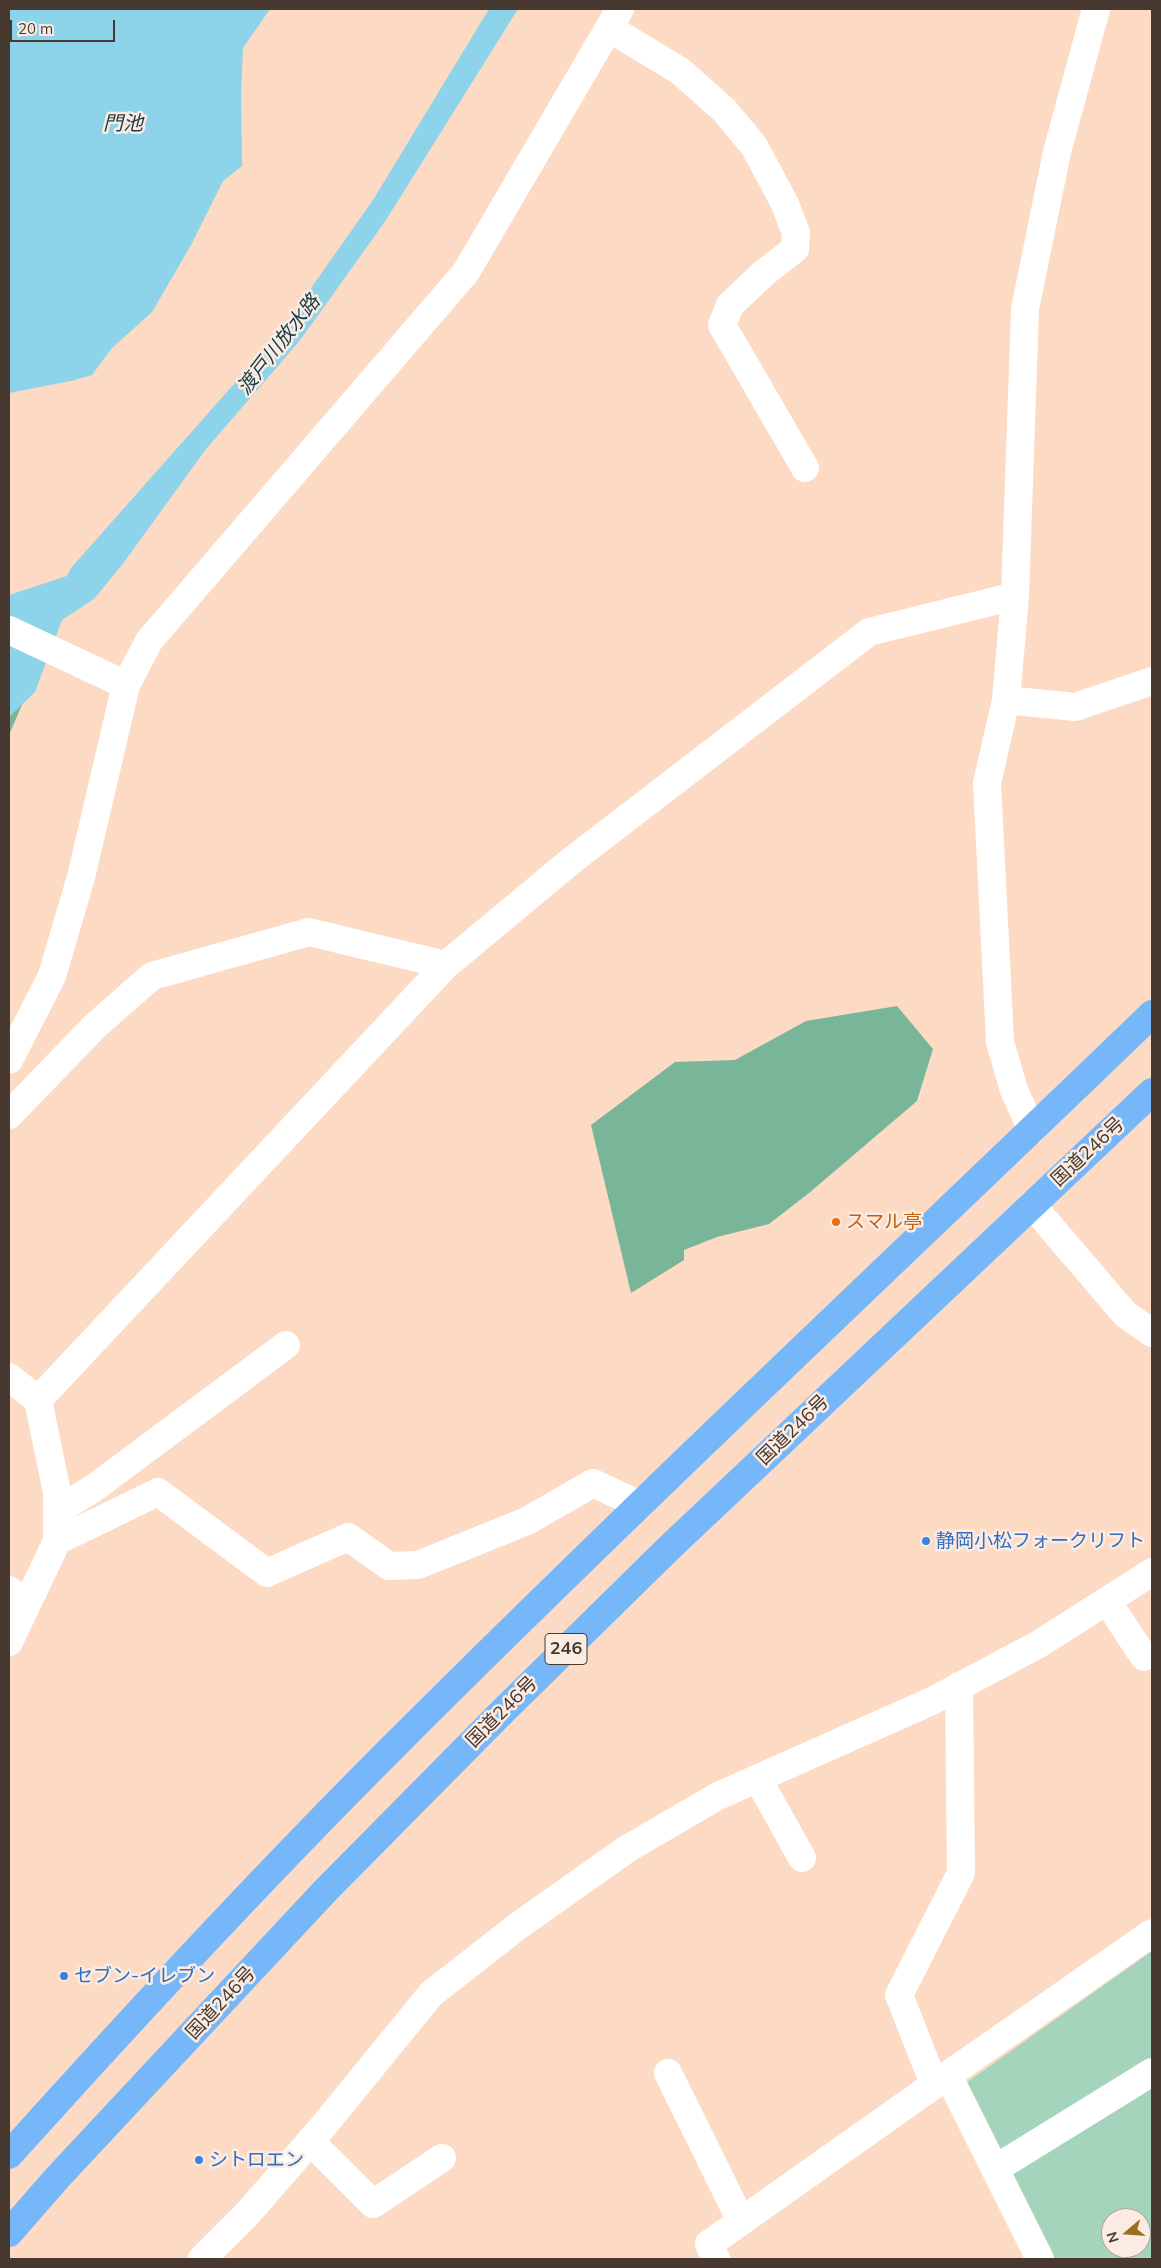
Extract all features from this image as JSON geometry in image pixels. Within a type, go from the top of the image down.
[{"type":"highway","name":"246","points":[[9,2154],[148,2002],[311,1831],[640,1505],[1152,1014]]},
{"type":"highway","name":"国道246号","points":[[9,2233],[57,2178],[325,1891],[501,1713],[669,1548],[1152,1092]]},
{"type":"street","points":[[1032,1130],[1014,1090],[1000,1042],[987,783],[1006,700],[1015,596],[1025,309],[1057,152],[1096,9]]},
{"type":"street","points":[[9,1060],[52,976],[81,877],[126,685],[149,641],[466,272],[614,18],[680,71],[724,110],[754,146],[785,204],[796,233],[795,249],[764,273],[730,305],[722,325],[805,468]]},
{"type":"street","points":[[38,1400],[446,965],[571,861],[869,632],[1015,596]]},
{"type":"street","points":[[9,630],[126,685]]},
{"type":"street","points":[[1006,700],[1075,707],[1152,681]]},
{"type":"street","points":[[9,1115],[95,1026],[152,976],[309,932],[446,965]]},
{"type":"street","points":[[1032,1205],[1125,1314],[1152,1333]]},
{"type":"street","points":[[57,1511],[94,1488],[286,1345]]},
{"type":"street","points":[[9,1377],[38,1400],[57,1492],[57,1541]]},
{"type":"street","points":[[9,1642],[18,1597],[57,1541],[158,1492],[267,1572],[348,1537],[389,1566],[418,1565],[527,1521],[594,1483],[640,1505]]},
{"type":"street","points":[[202,2259],[248,2213],[431,1994],[518,1926],[626,1849],[718,1796],[932,1700],[1039,1644],[1152,1572]]},
{"type":"street","points":[[1108,1601],[1144,1657]]},
{"type":"street","points":[[958,1686],[961,1873],[899,1995],[941,2080],[995,2169],[1040,2259]]},
{"type":"street","points":[[758,1778],[802,1858]]},
{"type":"street","points":[[716,2259],[709,2244],[1152,1933]]},
{"type":"street","points":[[995,2169],[1152,2072]]},
{"type":"street","points":[[668,2073],[741,2221]]},
{"type":"street","points":[[310,2141],[373,2204],[442,2158]]},
{"type":"green space","points":[[9,689],[24,700],[9,735]]},
{"type":"green space","points":[[897,1006],[933,1049],[917,1101],[809,1193],[769,1224],[717,1237],[684,1250],[684,1260],[631,1293],[591,1125],[675,1062],[735,1060],[806,1021]]},
{"type":"green space","points":[[1152,1951],[1152,2259],[1040,2259],[956,2090]]},
{"type":"water","name":"門池","points":[[9,9],[270,9],[243,48],[241,92],[242,166],[223,181],[191,245],[152,312],[112,348],[92,375],[9,393]]},
{"type":"water","name":"渡戸川放水路","points":[[489,9],[518,9],[386,220],[297,344],[206,449],[122,565],[94,599],[62,620],[35,692],[9,717],[9,595],[67,576],[71,568],[280,332],[373,200]]},
{"type":"place","name":"スマル亭","points":[[836,1222]]},
{"type":"place","name":"静岡小松フォークリフト","points":[[926,1541]]},
{"type":"place","name":"セブン-イレブン","points":[[64,1976]]},
{"type":"place","name":"シトロエン","points":[[199,2160]]}]
